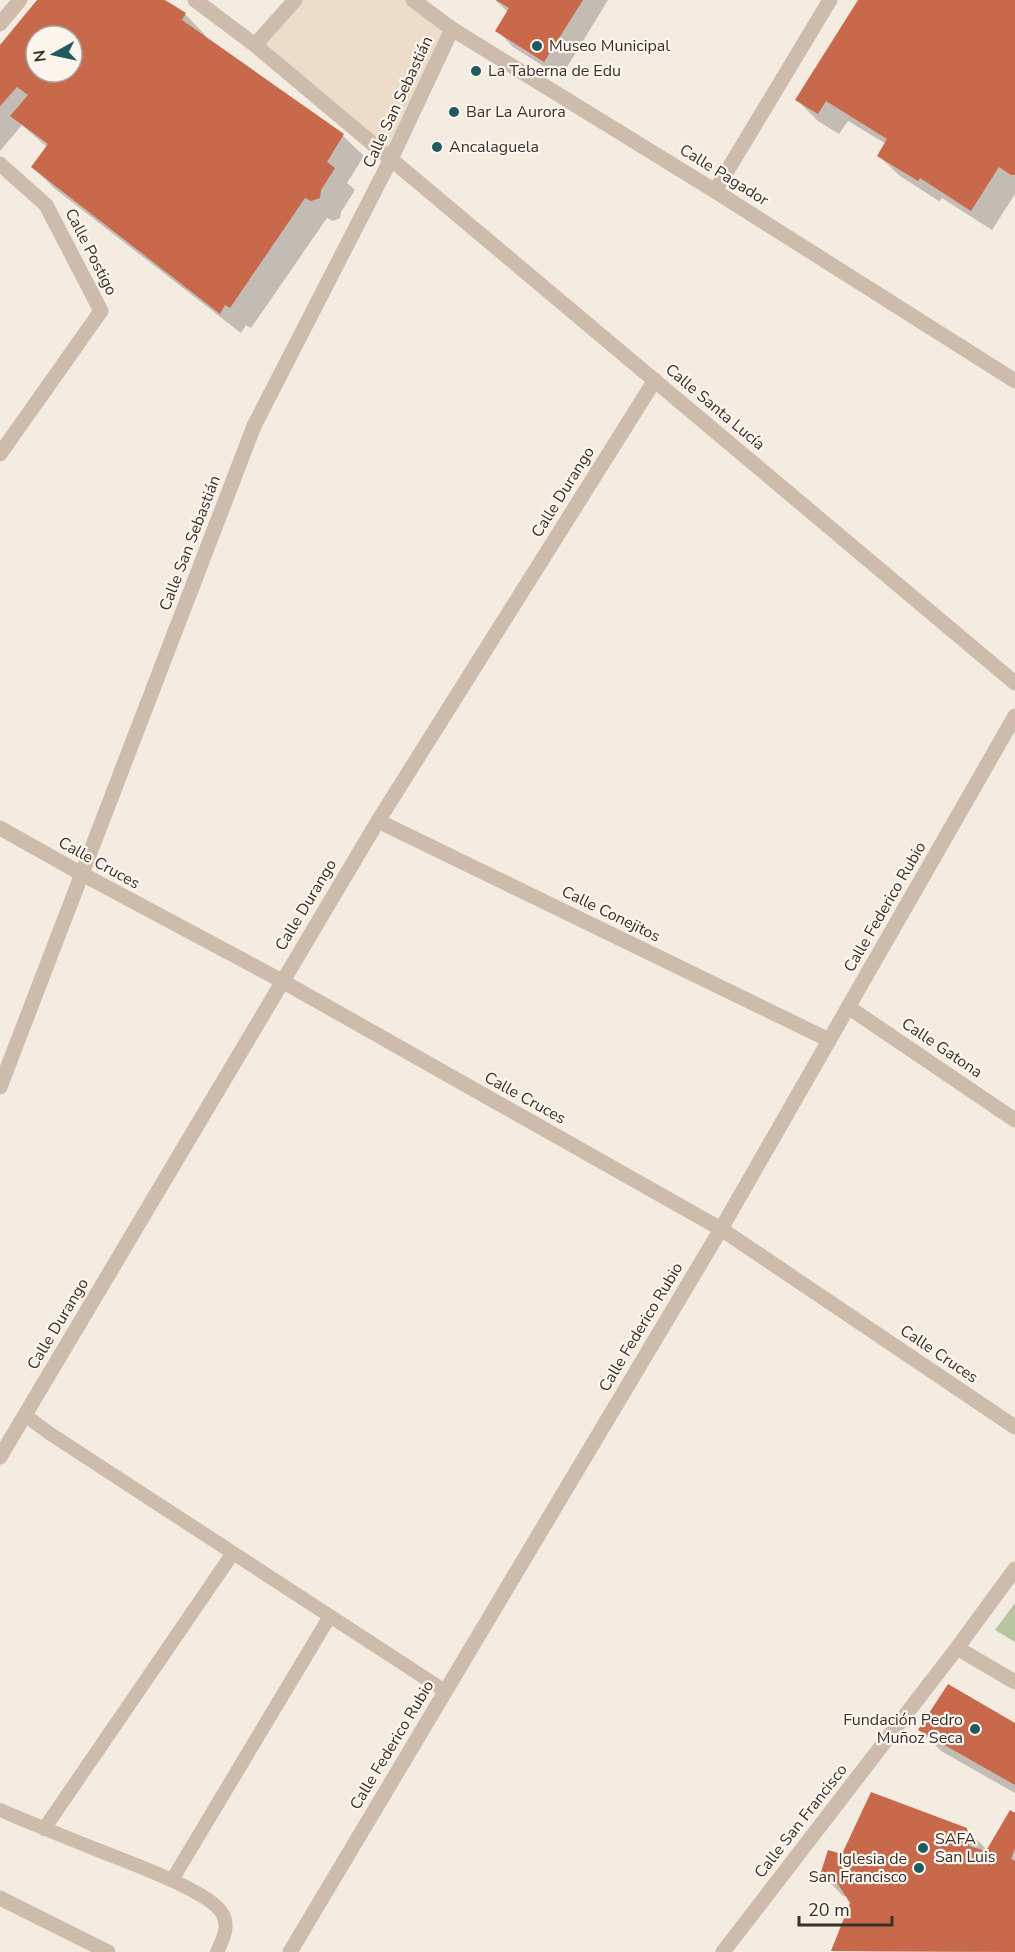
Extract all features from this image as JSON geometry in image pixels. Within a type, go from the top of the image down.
[{"type":"street","points":[[0,24],[20,0]]},
{"type":"street","name":"Calle Santa Lucía","points":[[195,0],[255,45],[1015,683]]},
{"type":"street","points":[[255,45],[295,0]]},
{"type":"street","name":"Calle Pagador","points":[[413,0],[452,29],[715,190],[1015,381]]},
{"type":"street","points":[[715,190],[830,0]]},
{"type":"street","name":"Calle San Sebastián","points":[[0,1087],[254,426],[391,159],[452,29]]},
{"type":"street","name":"Calle Postigo","points":[[0,164],[46,205],[101,311],[0,454]]},
{"type":"street","name":"Calle Durango","points":[[0,1456],[378,820],[655,380]]},
{"type":"street","name":"Calle Federico Rubio","points":[[290,1952],[721,1229],[1015,716]]},
{"type":"street","name":"Calle Conejitos","points":[[378,820],[830,1040]]},
{"type":"street","name":"Calle Cruces","points":[[0,828],[282,981],[721,1229],[1015,1427]]},
{"type":"street","name":"Calle Gatona","points":[[848,1006],[1015,1120]]},
{"type":"street","name":"Calle San Francisco","points":[[723,1952],[1015,1569]]},
{"type":"street","points":[[957,1647],[1015,1682]]},
{"type":"street","points":[[0,1898],[108,1952]]},
{"type":"lane","points":[[25,1415],[49,1433],[445,1691]]},
{"type":"lane","points":[[44,1829],[233,1553]]},
{"type":"lane","points":[[172,1880],[330,1616]]},
{"type":"lane","points":[[0,1810],[172,1880],[200,1894],[221,1910],[225,1921],[225,1932],[217,1952]]},
{"type":"green space","points":[[1015,1603],[1015,1642],[995,1630]]},
{"type":"shaded area","points":[[295,0],[413,0],[452,29],[391,159],[255,45]]},
{"type":"building","points":[[37,0],[165,0],[186,13],[182,20],[344,134],[327,162],[335,168],[321,190],[320,198],[311,201],[305,198],[230,308],[225,305],[220,314],[31,167],[48,144],[10,116],[28,95],[17,87],[0,106],[0,45]]},
{"type":"building","name":"Museo Municipal","points":[[496,0],[583,0],[544,62],[495,31],[509,8]]},
{"type":"building","points":[[858,0],[1015,0],[1015,175],[999,167],[971,211],[920,178],[918,181],[877,156],[887,139],[826,101],[818,114],[795,100]]},
{"type":"building","points":[[948,1684],[1015,1723],[1015,1785],[918,1730]]},
{"type":"building","name":"SAFA San Luis","points":[[871,1792],[967,1828],[969,1846],[986,1851],[1010,1810],[1015,1813],[1015,1848],[1011,1859],[1015,1861],[1015,1952],[831,1951],[850,1903],[836,1881],[820,1875],[828,1850],[842,1854]]},
{"type":"place","name":"Museo Municipal","points":[[537,46]]},
{"type":"place","name":"La Taberna de Edu","points":[[476,71]]},
{"type":"place","name":"Bar La Aurora","points":[[454,112]]},
{"type":"place","name":"Ancalaguela","points":[[437,147]]},
{"type":"place","name":"Fundación Pedro Muñoz Seca","points":[[975,1729]]},
{"type":"place","name":"SAFA San Luis","points":[[923,1848]]},
{"type":"place","name":"Iglesia de San Francisco","points":[[919,1868]]}]
